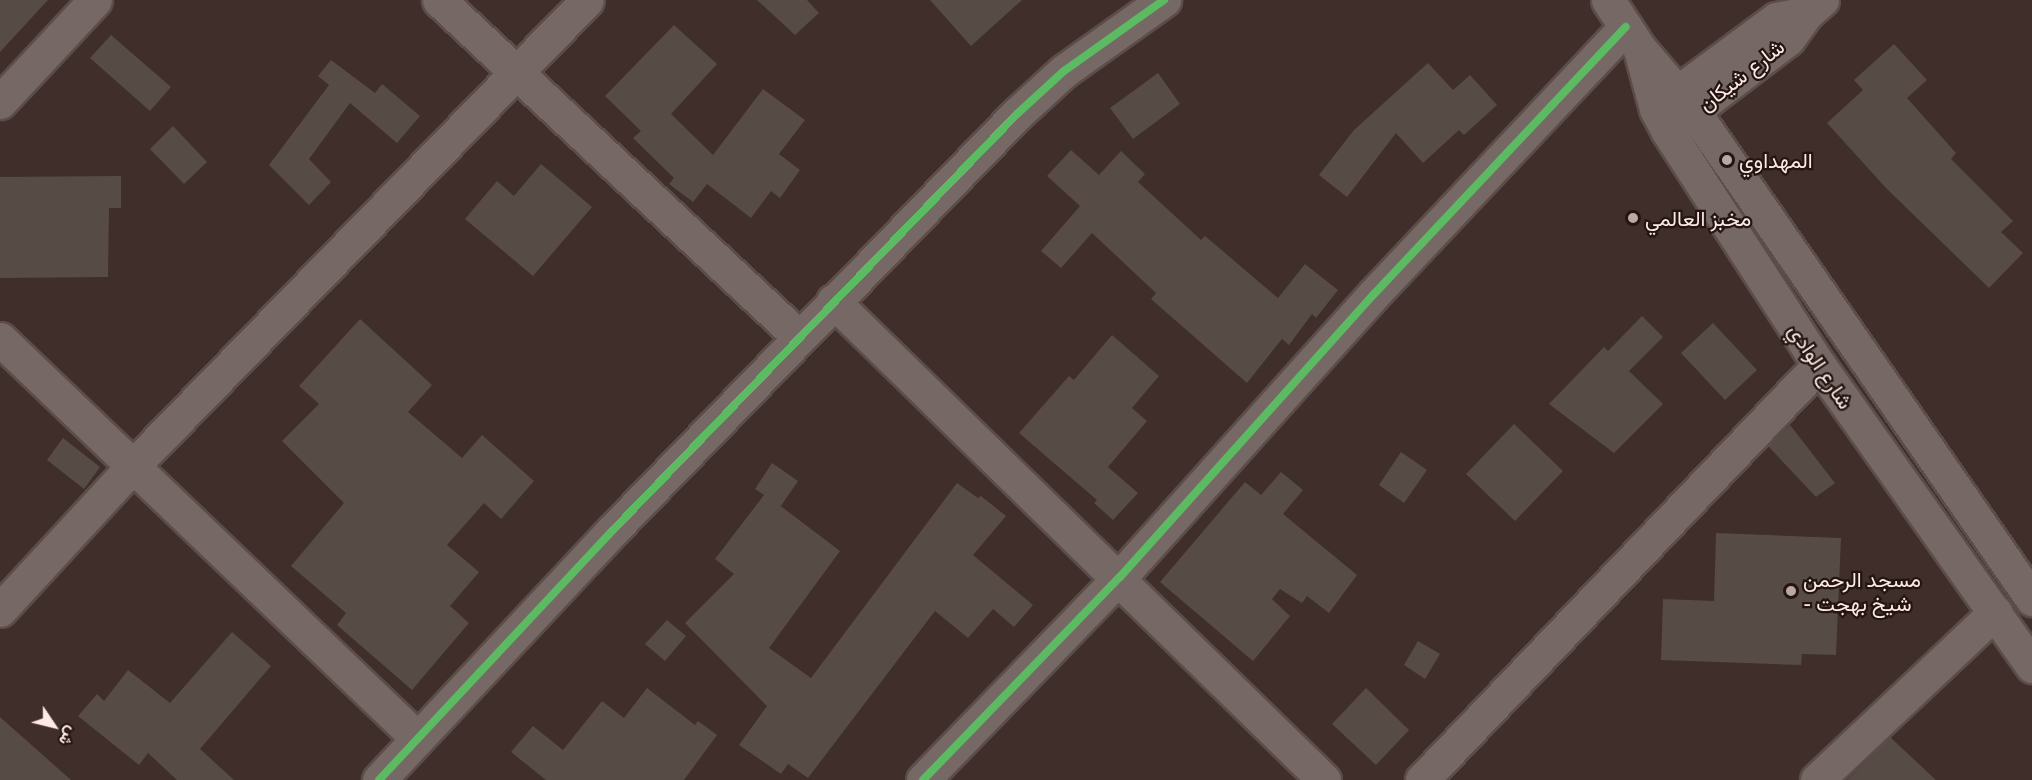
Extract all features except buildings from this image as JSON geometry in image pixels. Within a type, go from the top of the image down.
[{"type":"street","points":[[0,102],[95,0]]},
{"type":"street","points":[[439,0],[799,337]]},
{"type":"street","points":[[0,609],[131,468],[586,0]]},
{"type":"street","points":[[379,780],[416,737],[832,301],[1017,114],[1064,71],[1121,11],[1164,0]]},
{"type":"street","name":"شارع الوادي","points":[[1608,0],[1633,38],[1819,365],[1995,612],[2028,650]]},
{"type":"street","name":"شارع شيكان","points":[[1674,111],[1788,39],[1814,6]]},
{"type":"street","points":[[923,780],[1120,577],[1374,294],[1633,38]]},
{"type":"street","name":"شارع الوادي","points":[[1674,111],[2032,599]]},
{"type":"street","points":[[832,301],[1120,577],[1324,780]]},
{"type":"street","points":[[0,339],[131,468],[416,737]]},
{"type":"street","points":[[1422,780],[1819,365]]},
{"type":"street","points":[[1817,780],[1995,612]]},
{"type":"cycle path","points":[[379,780],[613,530],[1017,114],[1064,71],[1164,0]]},
{"type":"cycle path","points":[[923,780],[1120,577],[1374,294],[1626,27]]},
{"type":"place","name":"المهداوي","points":[[1727,160]]},
{"type":"place","name":"مخبز العالمي","points":[[1633,218]]},
{"type":"place","name":"مسجد الرحمن - شيخ بهجت","points":[[1791,591]]}]
